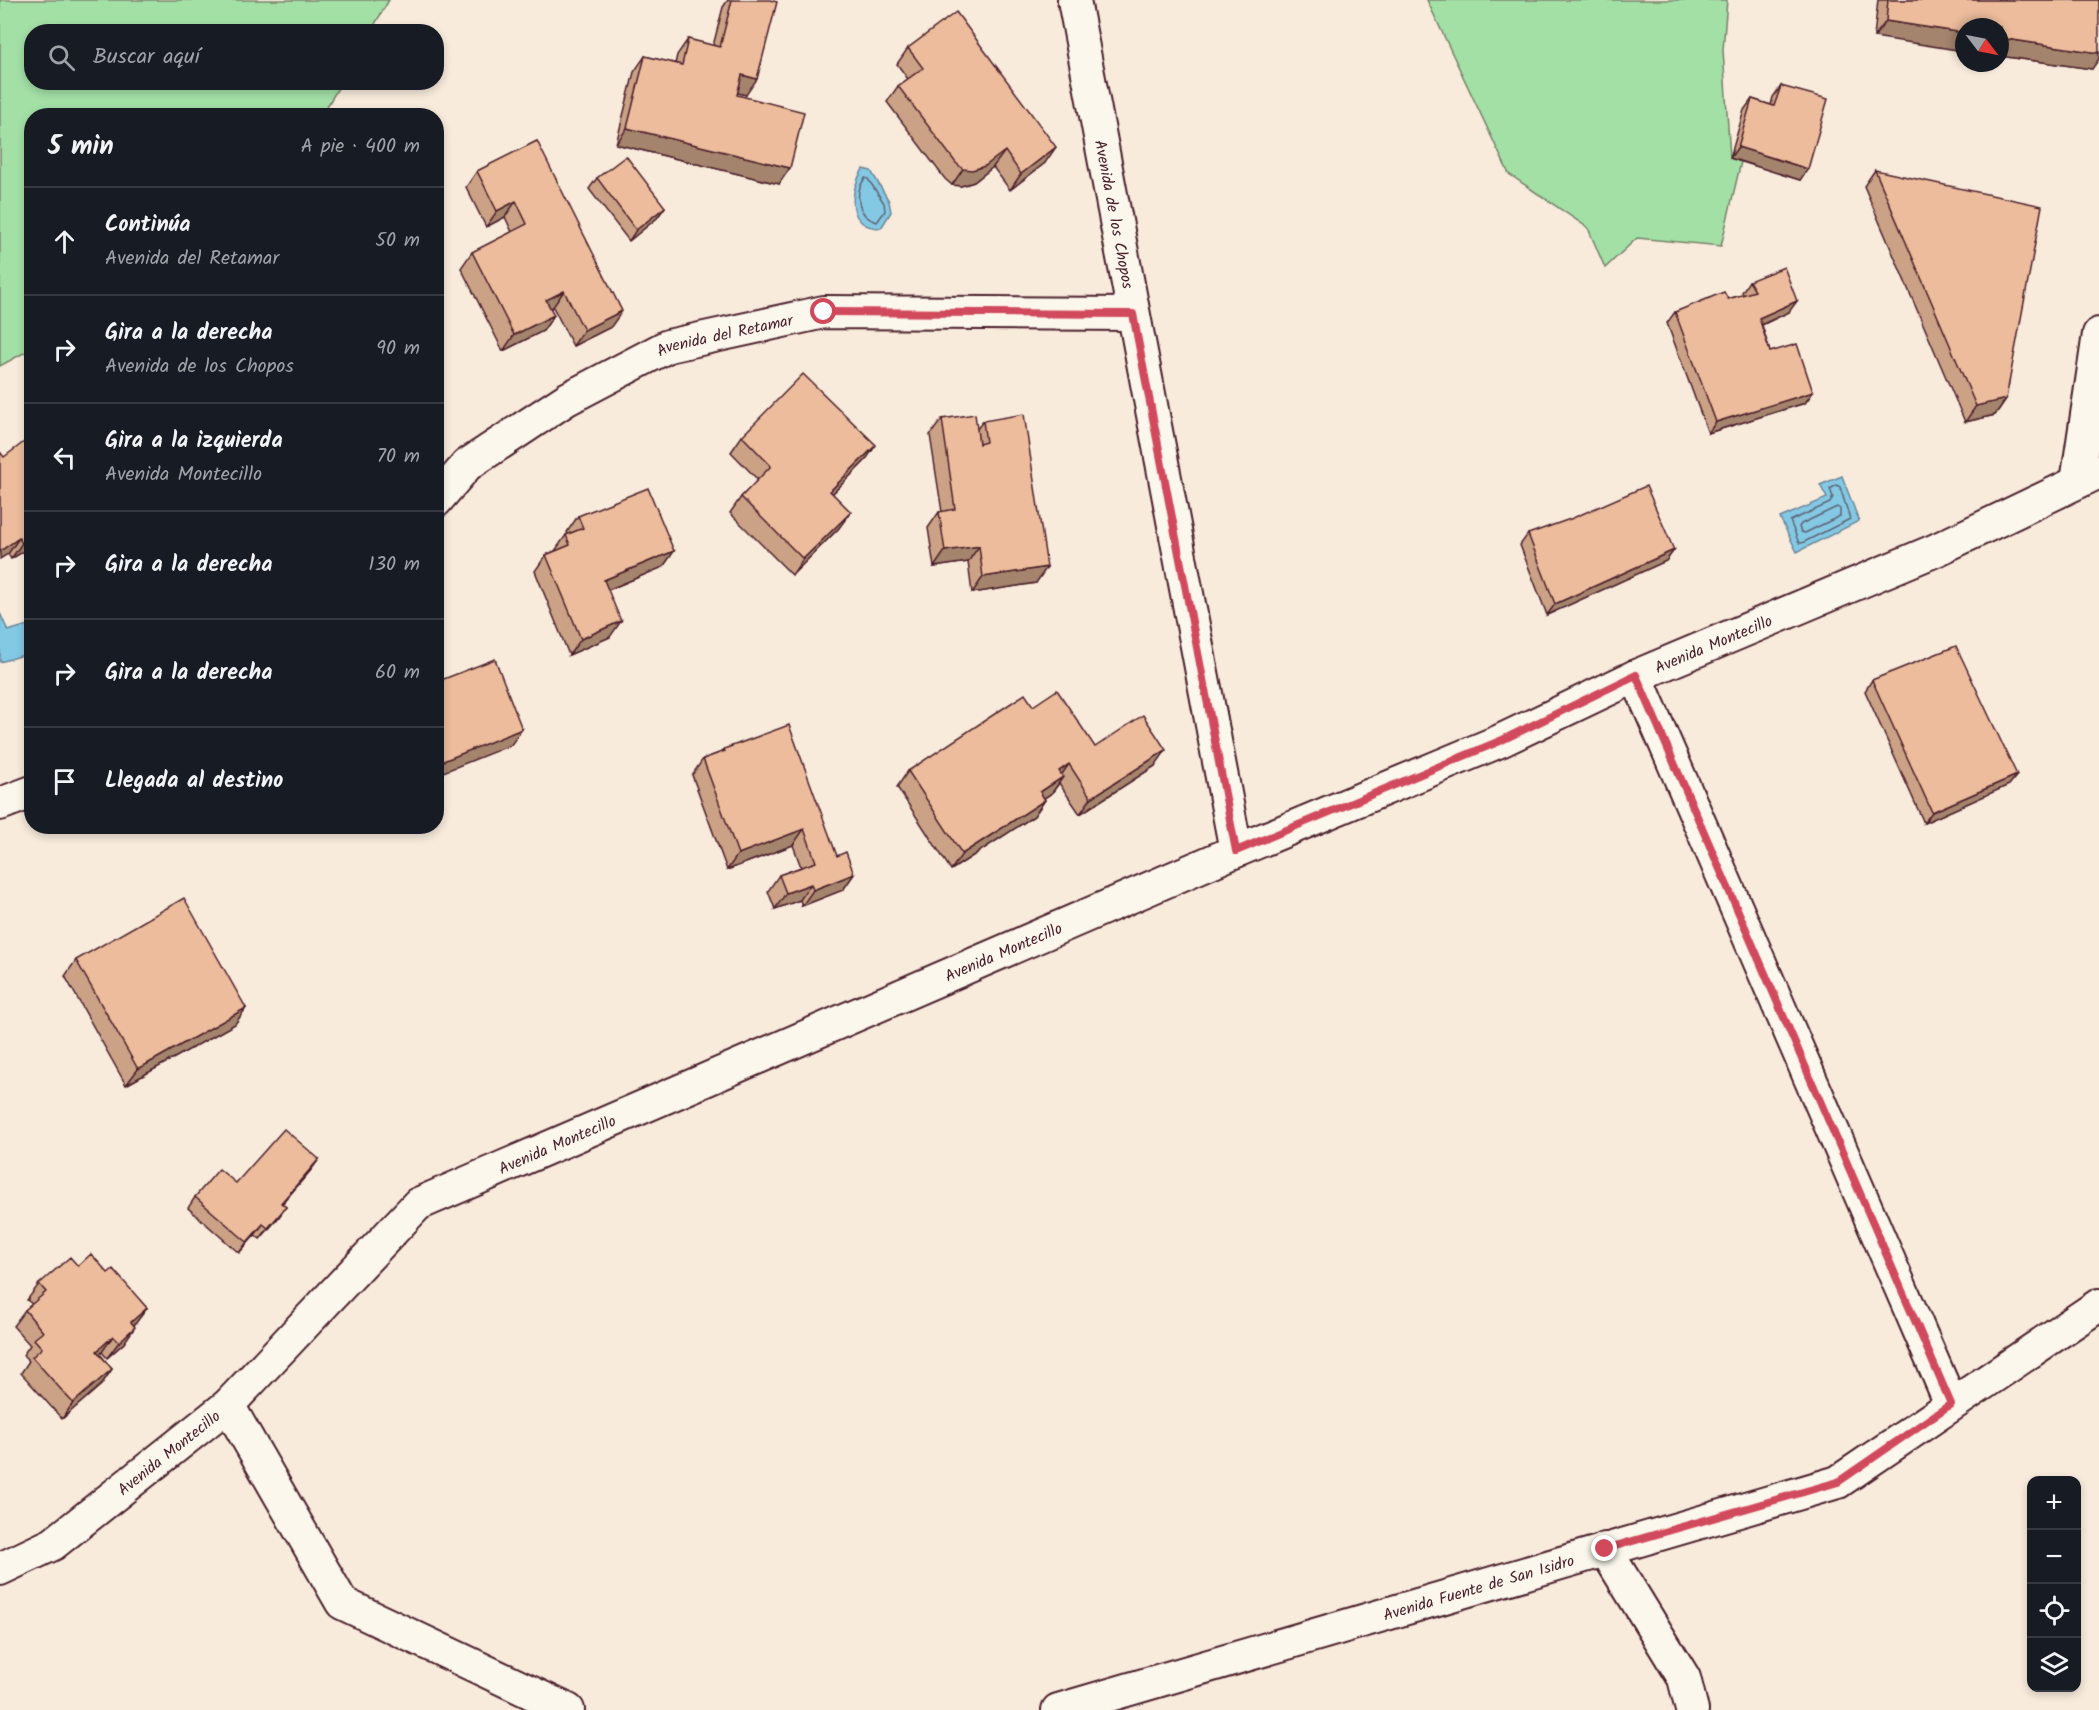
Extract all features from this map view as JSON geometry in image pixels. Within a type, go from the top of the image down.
[{"type":"street","name":"Avenida de los Chopos","points":[[1074,0],[1236,851]]},
{"type":"street","name":"Avenida del Retamar","points":[[444,492],[467,465],[567,399],[668,346],[824,312],[1133,314]]},
{"type":"street","points":[[2088,477],[2099,334]]},
{"type":"street","name":"Avenida Montecillo","points":[[0,1569],[53,1544],[228,1405],[417,1204],[1236,851],[1500,741],[1636,675],[1936,550],[2088,477]]},
{"type":"street","points":[[1636,675],[1951,1404]]},
{"type":"street","points":[[0,804],[24,795]]},
{"type":"street","name":"Avenida Fuente de San Isidro","points":[[1058,1710],[1838,1482],[2099,1305]]},
{"type":"street","points":[[228,1405],[342,1603],[568,1710]]},
{"type":"street","points":[[1605,1549],[1684,1678],[1692,1710]]},
{"type":"green space","points":[[0,0],[389,0],[375,24],[24,24],[24,90],[337,90],[326,108],[24,108],[24,353],[0,366]]},
{"type":"green space","points":[[1427,0],[1727,0],[1723,50],[1730,158],[1741,162],[1721,246],[1637,238],[1605,268],[1588,228],[1509,174]]},
{"type":"water","points":[[863,169],[871,171],[889,201],[891,212],[881,228],[861,222],[856,215],[853,197]]},
{"type":"water","points":[[1842,476],[1859,521],[1797,552],[1780,518],[1827,498],[1820,485]]},
{"type":"water","points":[[0,613],[8,631],[24,626],[24,655],[0,662]]},
{"type":"building","points":[[732,0],[777,2],[757,79],[742,75],[737,95],[804,112],[790,168],[627,128],[645,56],[682,65],[688,39],[720,47]]},
{"type":"building","points":[[1888,0],[2099,0],[2099,53],[2009,39],[2009,18],[1955,18],[1955,32],[1886,21]]},
{"type":"building","points":[[956,12],[1056,147],[1021,174],[1005,151],[985,166],[972,170],[963,169],[956,163],[898,86],[923,68],[908,48]]},
{"type":"building","points":[[1781,86],[1828,99],[1808,169],[1738,147],[1752,99],[1774,106]]},
{"type":"building","points":[[537,141],[622,311],[584,330],[564,291],[546,300],[554,315],[514,335],[472,252],[527,224],[516,201],[497,211],[477,171]]},
{"type":"building","points":[[626,156],[665,207],[636,230],[597,178]]},
{"type":"building","points":[[1875,170],[2042,206],[2006,399],[1976,406]]},
{"type":"building","points":[[1784,267],[1797,301],[1759,318],[1770,352],[1797,344],[1813,392],[1716,422],[1675,312],[1724,292],[1728,299],[1755,291],[1749,281]]},
{"type":"building","points":[[803,374],[876,445],[830,491],[851,512],[803,559],[741,497],[771,466],[742,436]]},
{"type":"building","points":[[975,414],[979,444],[986,442],[983,421],[1024,414],[1047,567],[983,577],[979,546],[945,551],[939,512],[955,509],[942,419]]},
{"type":"building","points":[[24,442],[24,542],[22,543],[19,538],[0,551],[0,452],[4,457]]},
{"type":"building","points":[[1646,486],[1674,550],[1555,604],[1528,534],[1573,518]]},
{"type":"building","points":[[648,488],[674,551],[604,580],[621,621],[581,639],[546,555],[570,545],[566,535],[583,528],[578,516]]},
{"type":"building","points":[[1956,646],[2017,775],[1932,812],[1872,680]]},
{"type":"building","points":[[495,659],[522,729],[444,761],[444,679]]},
{"type":"building","points":[[1057,690],[1095,747],[1143,715],[1166,750],[1091,798],[1069,764],[1059,771],[1063,777],[1040,792],[1045,800],[962,854],[908,771],[1025,694],[1033,706]]},
{"type":"building","points":[[789,725],[837,856],[846,852],[854,874],[813,890],[811,884],[786,893],[779,875],[816,862],[804,829],[738,854],[703,759]]},
{"type":"building","points":[[184,898],[246,1008],[138,1069],[76,960]]},
{"type":"building","points":[[284,1129],[319,1159],[281,1203],[286,1207],[268,1228],[263,1224],[247,1242],[195,1197],[219,1169],[236,1183]]},
{"type":"building","points":[[91,1254],[108,1273],[113,1269],[147,1308],[131,1322],[135,1327],[119,1342],[113,1336],[97,1351],[112,1369],[73,1403],[32,1357],[42,1348],[34,1339],[43,1332],[25,1310],[46,1292],[39,1284],[70,1257],[78,1266]]},
{"type":"route","points":[[824,312],[1133,314],[1236,851],[1500,741],[1636,675],[1951,1404],[1838,1482],[1605,1549]]}]
